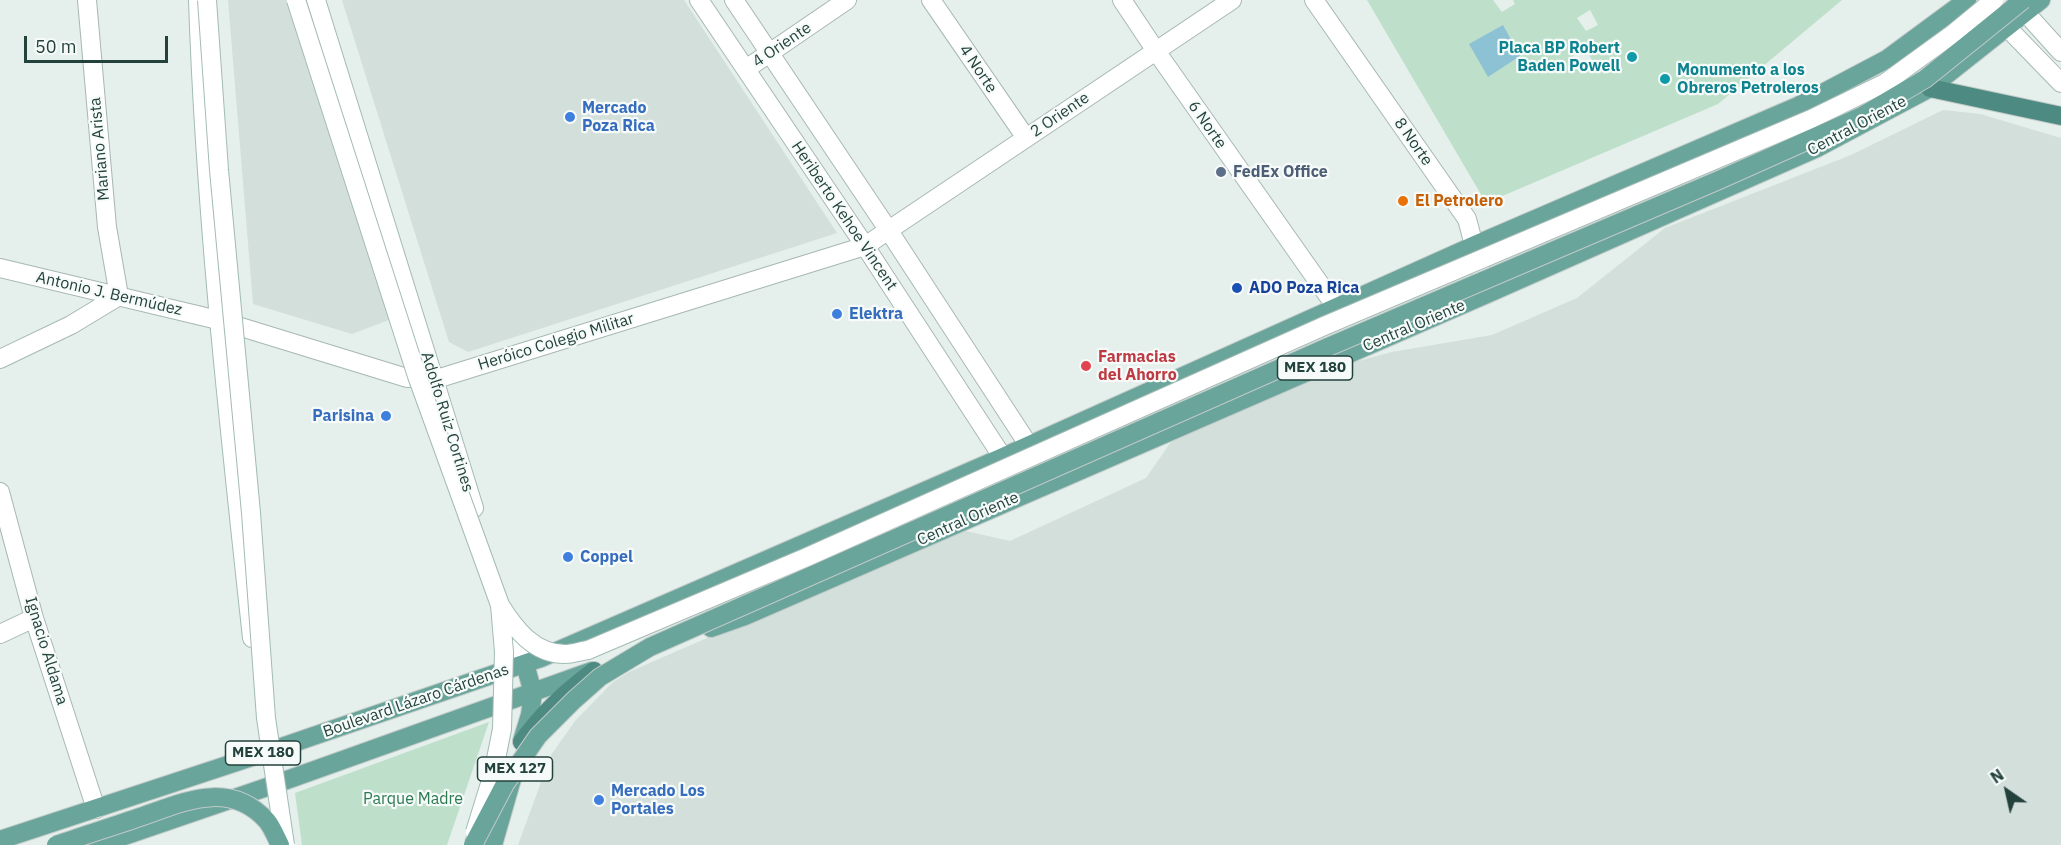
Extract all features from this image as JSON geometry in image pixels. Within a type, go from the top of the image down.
[{"type":"highway","points":[[1930,88],[2061,116]]},
{"type":"highway","points":[[522,742],[546,711],[594,670]]},
{"type":"main road","name":"Mariano Arista","points":[[87,0],[107,227],[119,296]]},
{"type":"main road","points":[[198,0],[200,68],[218,320],[264,753],[279,845]]},
{"type":"main road","points":[[207,0],[219,170],[251,513],[266,718],[285,845]]},
{"type":"main road","points":[[296,0],[417,376],[500,605],[518,632],[540,647],[565,654],[588,650],[807,557],[1324,327],[1811,119],[1885,83],[1954,33],[1994,0]]},
{"type":"main road","name":"Adolfo Ruiz Cortines","points":[[316,0],[433,378],[525,664],[532,693],[530,715],[493,845]]},
{"type":"main road","name":"Heriberto Kehoe Vincent","points":[[699,0],[865,246],[1026,493]]},
{"type":"main road","name":"Heriberto Kehoe Vincent","points":[[734,0],[889,231],[1052,482]]},
{"type":"main road","name":"4 Oriente","points":[[746,69],[847,0]]},
{"type":"main road","name":"4 Norte","points":[[931,0],[1026,138]]},
{"type":"main road","name":"6 Norte","points":[[1122,0],[1336,307]]},
{"type":"main road","name":"2 Oriente","points":[[889,231],[1233,0]]},
{"type":"main road","name":"8 Norte","points":[[1314,0],[1467,219],[1487,294]]},
{"type":"main road","name":"MEX 180","points":[[525,664],[1004,457],[1475,245],[1798,106],[1887,59],[1967,0]]},
{"type":"main road","points":[[1982,0],[2006,28],[2061,83]]},
{"type":"main road","name":"Central Oriente","points":[[560,682],[745,616],[1817,148],[1930,88],[2006,28],[2021,4],[2041,0]]},
{"type":"main road","points":[[472,845],[505,784],[538,736],[574,699],[600,677],[650,647],[1339,342],[1719,180],[1862,116],[1925,79],[2021,4],[2061,52]]},
{"type":"main road","name":"Heróico Colegio Militar","points":[[218,320],[407,378],[433,378],[456,374],[865,246],[889,231]]},
{"type":"main road","name":"Antonio J. Bermúdez","points":[[0,268],[218,320]]},
{"type":"main road","points":[[0,359],[71,325],[119,296]]},
{"type":"main road","name":"Ignacio Aldama","points":[[0,492],[34,618],[96,808]]},
{"type":"main road","points":[[472,845],[493,774],[502,729],[504,652],[500,605]]},
{"type":"main road","points":[[0,634],[34,618]]},
{"type":"main road","name":"Boulevard Lázaro Cárdenas","points":[[0,840],[525,664]]},
{"type":"main road","name":"Boulevard Lázaro Cárdenas","points":[[98,845],[560,682]]},
{"type":"main road","points":[[56,845],[188,801],[213,796],[229,798],[254,810],[268,822],[279,845]]},
{"type":"shaded area","points":[[228,0],[297,0],[394,318],[352,334],[253,304]]},
{"type":"shaded area","name":"Mercado Poza Rica","points":[[342,0],[684,0],[837,233],[468,352],[449,342]]},
{"type":"shaded area","points":[[1943,110],[1980,114],[2061,138],[2061,845],[518,845],[551,755],[575,721],[613,682],[629,672],[957,529],[1010,541],[1146,478],[1173,439],[1355,362],[1392,352],[1492,335],[1577,298],[1665,228],[1851,155]]},
{"type":"green space","points":[[1367,0],[1493,0],[1502,12],[1515,4],[1513,0],[1842,0],[1718,104],[1486,203]],"holes":[[[1590,10],[1598,25],[1586,31],[1577,18]],[[1584,48],[1595,64],[1581,74],[1569,59]]]},
{"type":"green space","name":"Parque Madre","points":[[489,722],[447,845],[302,845],[295,793]]},
{"type":"water","points":[[1503,25],[1520,56],[1488,77],[1469,44]]},
{"type":"place","name":"Placa BP Robert Baden Powell","points":[[1632,57]]},
{"type":"place","name":"Monumento a los Obreros Petroleros","points":[[1665,79]]},
{"type":"place","name":"Mercado Poza Rica","points":[[570,117]]},
{"type":"place","name":"FedEx Office","points":[[1221,172]]},
{"type":"place","name":"El Petrolero","points":[[1403,201]]},
{"type":"place","name":"ADO Poza Rica","points":[[1237,288]]},
{"type":"place","name":"Elektra","points":[[837,314]]},
{"type":"place","name":"Farmacias del Ahorro","points":[[1086,366]]},
{"type":"place","name":"Parisina","points":[[386,416]]},
{"type":"place","name":"Coppel","points":[[568,557]]},
{"type":"place","name":"Mercado Los Portales","points":[[599,800]]}]
